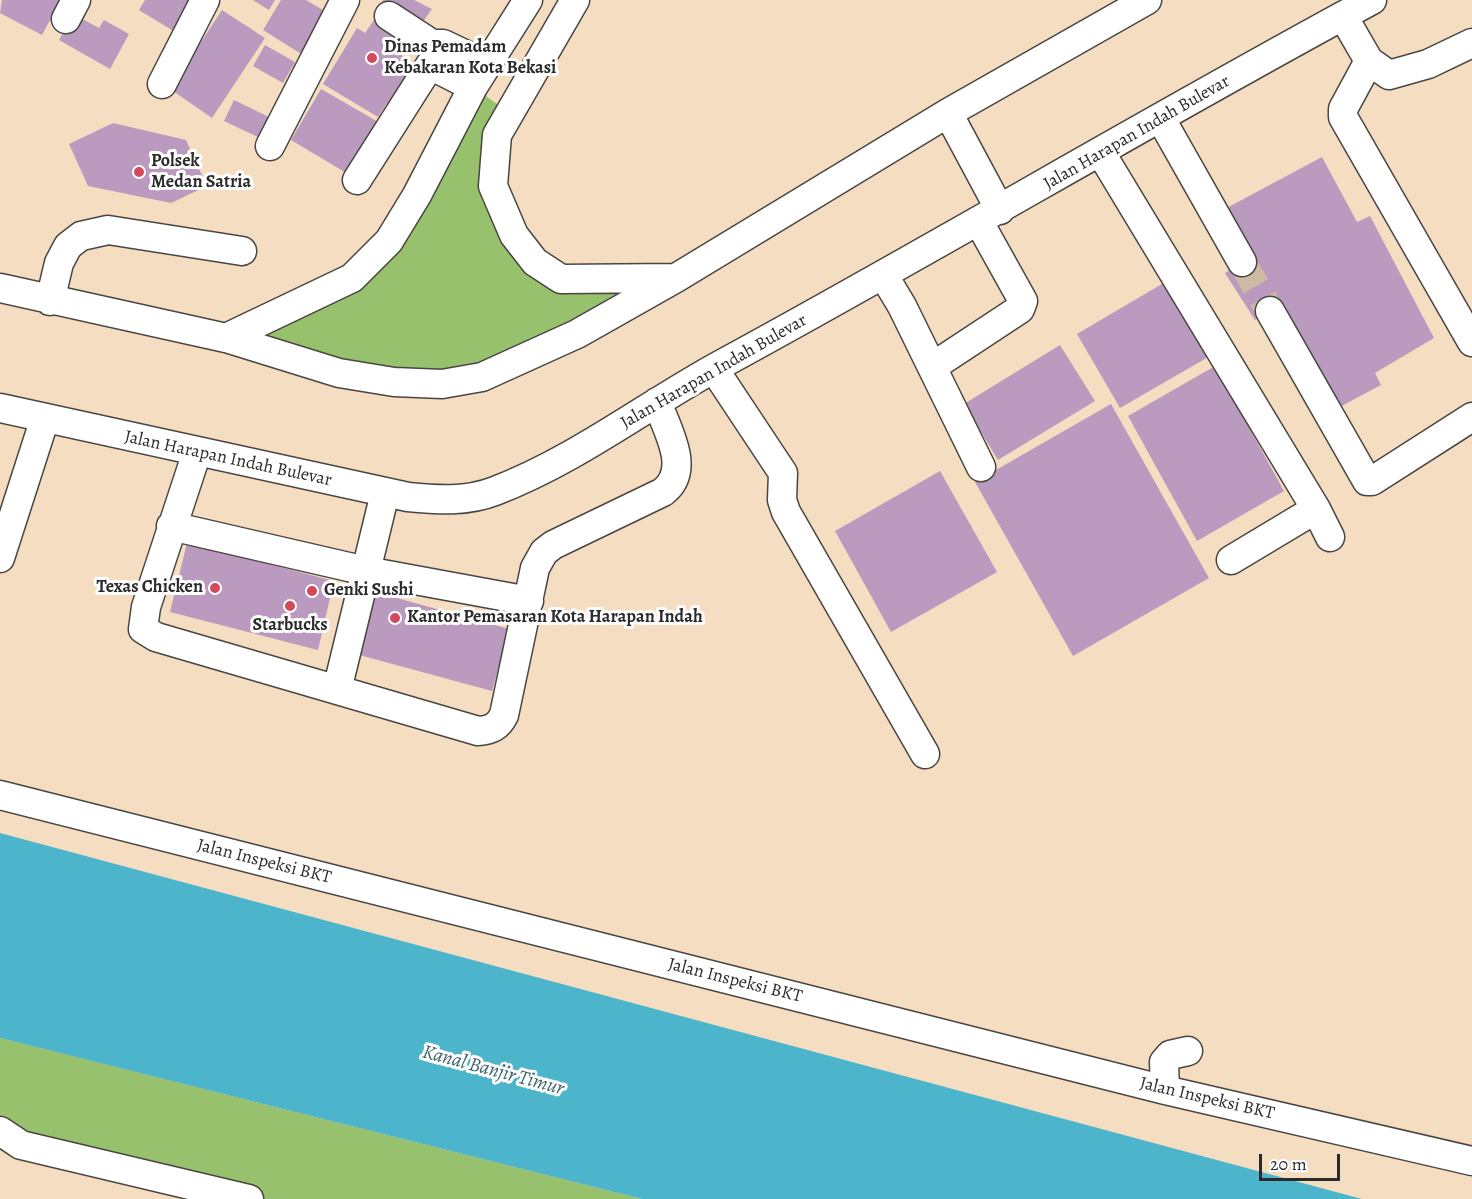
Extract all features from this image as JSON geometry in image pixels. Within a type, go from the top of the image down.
[{"type":"street","points":[[162,84],[205,0]]},
{"type":"street","points":[[270,146],[345,0]]},
{"type":"street","points":[[226,338],[352,278],[389,241],[417,195],[480,76],[528,0]]},
{"type":"street","points":[[575,0],[497,135],[493,186],[514,235],[535,262],[555,276],[579,281],[613,277],[676,278]]},
{"type":"street","points":[[0,288],[50,301],[226,338],[339,373],[394,382],[442,384],[492,372],[577,334],[676,278],[1147,0]]},
{"type":"street","name":"Jalan Harapan Indah Bulevar","points":[[0,408],[384,493],[450,501],[493,492],[568,458],[714,369],[884,276],[989,207],[1101,153],[1372,0]]},
{"type":"street","points":[[1342,16],[1369,61],[1389,75],[1400,73],[1472,43]]},
{"type":"street","points":[[384,24],[436,55],[480,76]]},
{"type":"street","points":[[357,180],[436,55]]},
{"type":"street","points":[[1369,61],[1343,109],[1343,117],[1472,342]]},
{"type":"street","points":[[932,367],[1020,309],[1023,301],[989,207],[949,118]]},
{"type":"street","points":[[1161,119],[1242,262]]},
{"type":"street","points":[[1101,153],[1316,509],[1330,537]]},
{"type":"street","points":[[50,301],[59,263],[68,246],[81,236],[108,231],[242,251]]},
{"type":"street","points":[[884,276],[981,467]]},
{"type":"street","points":[[1270,311],[1366,481],[1372,481],[1472,417]]},
{"type":"street","points":[[714,369],[783,473],[782,500],[786,512],[926,754]]},
{"type":"street","points":[[197,452],[146,607],[143,629],[156,637],[478,731],[494,728],[504,715],[535,568],[544,552],[553,545],[663,492],[675,481],[677,458],[657,402]]},
{"type":"street","points":[[0,558],[45,418]]},
{"type":"street","points":[[337,690],[384,493]]},
{"type":"street","points":[[1231,560],[1316,509]]},
{"type":"street","points":[[171,526],[366,571],[529,601]]},
{"type":"street","name":"Jalan Inspeksi BKT","points":[[0,795],[1165,1090],[1472,1161]]},
{"type":"street","points":[[1165,1090],[1164,1062],[1170,1055],[1188,1051]]},
{"type":"street","points":[[0,1131],[21,1145],[249,1199]]},
{"type":"green space","points":[[473,87],[510,113],[493,186],[535,262],[676,278],[442,384],[226,338],[352,278]]},
{"type":"green space","points":[[0,1038],[642,1199],[251,1199],[0,1131]]},
{"type":"water","name":"Kanal Banjir Timur","points":[[0,833],[1362,1199],[642,1199],[0,1038]]},
{"type":"building","points":[[2,0],[61,0],[42,35],[0,13]]},
{"type":"building","points":[[145,0],[202,0],[180,35],[139,10]]},
{"type":"building","points":[[253,0],[275,0],[269,10]]},
{"type":"building","points":[[281,0],[306,0],[328,13],[303,55],[263,30]]},
{"type":"building","name":"Dinas Pemadam Kebakaran Kota Bekasi","points":[[383,0],[414,0],[432,9],[400,54],[412,63],[407,73],[412,79],[394,107],[387,103],[378,117],[323,84],[357,28],[365,33],[383,7],[381,4]]},
{"type":"building","points":[[222,10],[265,38],[212,118],[170,89]]},
{"type":"building","points":[[73,14],[99,28],[104,20],[129,34],[110,69],[59,40]]},
{"type":"building","points":[[265,45],[295,62],[283,83],[253,66]]},
{"type":"building","points":[[321,89],[380,123],[348,174],[291,140]]},
{"type":"building","points":[[234,100],[271,118],[262,139],[224,121]]},
{"type":"building","points":[[113,123],[186,140],[207,186],[171,203],[88,186],[69,144]]},
{"type":"building","points":[[1322,157],[1357,222],[1370,216],[1434,338],[1375,373],[1381,385],[1332,411],[1273,309],[1255,320],[1225,273],[1247,259],[1221,211]]},
{"type":"building","points":[[1167,281],[1210,356],[1120,408],[1077,334]]},
{"type":"building","points":[[1060,345],[1095,401],[998,460],[964,404]]},
{"type":"building","points":[[1215,366],[1284,491],[1197,541],[1128,416]]},
{"type":"building","points":[[1111,404],[1209,578],[1073,656],[975,482]]},
{"type":"building","points":[[940,471],[997,572],[891,632],[835,531]]},
{"type":"building","points":[[187,543],[334,581],[318,650],[170,612]]},
{"type":"building","points":[[368,590],[509,629],[492,691],[352,653]]},
{"type":"tunnel","points":[[1242,262],[1270,311]]},
{"type":"place","name":"Dinas Pemadam Kebakaran Kota Bekasi","points":[[372,58]]},
{"type":"place","name":"Polsek Medan Satria","points":[[139,172]]},
{"type":"place","name":"Texas Chicken","points":[[215,588]]},
{"type":"place","name":"Genki Sushi","points":[[312,591]]},
{"type":"place","name":"Starbucks","points":[[290,606]]},
{"type":"place","name":"Kantor Pemasaran Kota Harapan Indah","points":[[395,618]]}]
